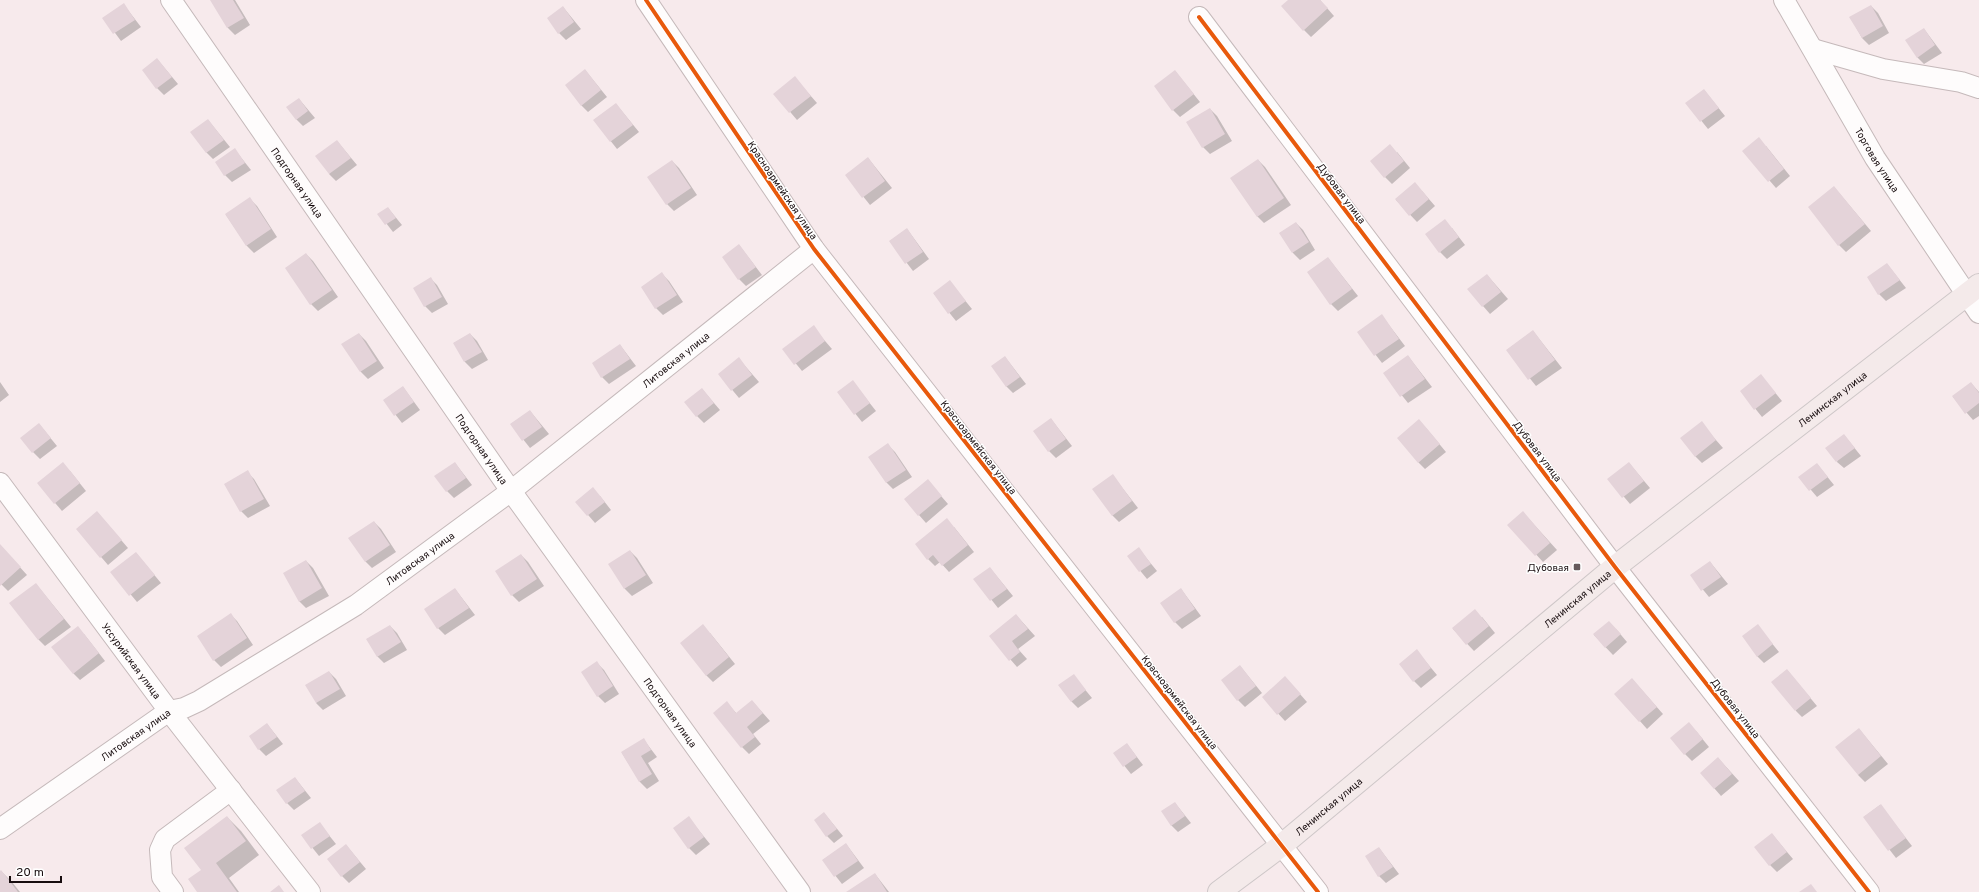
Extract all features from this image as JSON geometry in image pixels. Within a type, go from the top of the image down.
[{"type":"main road","name":"Ленинская улица","points":[[1219,892],[1282,845],[1615,567],[1972,290]]},
{"type":"street","name":"Подгорная улица","points":[[171,0],[511,491],[800,892]]},
{"type":"street","name":"Красноармейская улица","points":[[646,0],[814,250],[1318,892]]},
{"type":"street","name":"Торговая улица","points":[[1784,0],[1875,158],[1972,290],[1979,313]]},
{"type":"street","name":"Дубовая улица","points":[[1199,17],[1615,567],[1869,892]]},
{"type":"street","points":[[1813,50],[1883,69],[1961,82],[1979,88]]},
{"type":"street","name":"Литовская улица","points":[[0,829],[169,710],[184,708],[199,701],[356,605],[511,491],[814,250]]},
{"type":"street","name":"Уссурийская улица","points":[[0,483],[169,710],[310,892]]},
{"type":"street","points":[[173,892],[162,878],[160,850],[165,839],[231,790]]},
{"type":"building","points":[[210,0],[233,0],[244,18],[227,28]]},
{"type":"building","points":[[1288,0],[1320,0],[1328,8],[1303,31],[1281,6]]},
{"type":"building","points":[[124,3],[135,20],[113,34],[102,18]]},
{"type":"building","points":[[1871,5],[1883,26],[1862,38],[1849,17]]},
{"type":"building","points":[[563,6],[574,22],[558,34],[547,18]]},
{"type":"building","points":[[1924,28],[1935,45],[1917,58],[1905,40]]},
{"type":"building","points":[[157,58],[172,77],[156,89],[142,70]]},
{"type":"building","points":[[585,69],[601,90],[581,106],[565,85]]},
{"type":"building","points":[[1175,70],[1194,94],[1172,111],[1154,86]]},
{"type":"building","points":[[795,76],[811,96],[789,113],[773,94]]},
{"type":"building","points":[[1704,89],[1719,108],[1700,122],[1685,103]]},
{"type":"building","points":[[299,98],[308,111],[296,120],[286,107]]},
{"type":"building","points":[[616,103],[633,125],[610,142],[593,120]]},
{"type":"building","points":[[1210,108],[1225,134],[1202,148],[1186,122]]},
{"type":"building","points":[[208,119],[224,140],[206,153],[190,132]]},
{"type":"building","points":[[1759,137],[1784,169],[1768,182],[1742,151]]},
{"type":"building","points":[[337,140],[351,158],[329,174],[315,156]]},
{"type":"building","points":[[1390,144],[1404,161],[1384,178],[1370,161]]},
{"type":"building","points":[[235,148],[245,163],[224,176],[215,162]]},
{"type":"building","points":[[868,157],[885,181],[862,198],[845,175]]},
{"type":"building","points":[[1258,159],[1284,198],[1257,217],[1230,178]]},
{"type":"building","points":[[672,160],[691,188],[666,205],[647,177]]},
{"type":"building","points":[[1415,182],[1429,199],[1409,216],[1395,199]]},
{"type":"building","points":[[1834,186],[1865,224],[1838,246],[1808,207]]},
{"type":"building","points":[[250,197],[271,229],[246,246],[225,214]]},
{"type":"building","points":[[388,207],[396,218],[385,225],[377,214]]},
{"type":"building","points":[[1445,219],[1459,237],[1439,253],[1425,234]]},
{"type":"building","points":[[1296,222],[1309,242],[1292,253],[1279,233]]},
{"type":"building","points":[[907,228],[923,252],[905,264],[889,241]]},
{"type":"building","points":[[739,244],[756,267],[738,280],[722,257]]},
{"type":"building","points":[[306,253],[332,290],[310,305],[285,268]]},
{"type":"building","points":[[1328,257],[1352,289],[1330,305],[1307,272]]},
{"type":"building","points":[[1887,263],[1900,280],[1878,295],[1867,277]]},
{"type":"building","points":[[662,272],[677,295],[655,309],[641,287]]},
{"type":"building","points":[[1487,274],[1501,292],[1482,307],[1467,289]]},
{"type":"building","points":[[431,277],[442,297],[424,307],[413,288]]},
{"type":"building","points":[[950,280],[966,301],[948,314],[933,293]]},
{"type":"building","points":[[1382,314],[1399,339],[1374,356],[1357,332]]},
{"type":"building","points":[[814,325],[825,341],[794,365],[782,349]]},
{"type":"building","points":[[1533,330],[1555,360],[1528,380],[1506,350]]},
{"type":"building","points":[[359,333],[377,361],[360,372],[341,344]]},
{"type":"building","points":[[470,333],[482,352],[464,362],[453,343]]},
{"type":"building","points":[[620,344],[630,359],[601,378],[592,363]]},
{"type":"building","points":[[1408,355],[1425,379],[1400,397],[1383,373]]},
{"type":"building","points":[[1005,356],[1020,377],[1006,387],[991,366]]},
{"type":"building","points":[[739,357],[752,375],[731,391],[718,374]]},
{"type":"building","points":[[1761,374],[1776,393],[1754,410],[1740,391]]},
{"type":"building","points":[[853,380],[870,403],[854,415],[837,392]]},
{"type":"building","points":[[1971,382],[1979,393],[1979,403],[1965,414],[1952,396]]},
{"type":"building","points":[[403,386],[414,402],[394,416],[383,400]]},
{"type":"building","points":[[702,388],[714,403],[696,417],[684,402]]},
{"type":"building","points":[[530,410],[542,427],[522,441],[510,424]]},
{"type":"building","points":[[1051,418],[1066,439],[1048,452],[1033,431]]},
{"type":"building","points":[[1419,419],[1440,444],[1418,463],[1397,438]]},
{"type":"building","points":[[1702,421],[1716,440],[1695,457],[1680,438]]},
{"type":"building","points":[[39,423],[51,438],[32,453],[20,438]]},
{"type":"building","points":[[1844,434],[1855,448],[1836,462],[1825,448]]},
{"type":"building","points":[[888,443],[906,470],[886,483],[868,457]]},
{"type":"building","points":[[63,462],[80,483],[54,504],[37,483]]},
{"type":"building","points":[[455,462],[466,478],[446,492],[434,476]]},
{"type":"building","points":[[1629,462],[1644,481],[1622,498],[1607,479]]},
{"type":"building","points":[[1817,463],[1828,477],[1809,491],[1798,477]]},
{"type":"building","points":[[248,470],[264,499],[240,512],[224,484]]},
{"type":"building","points":[[1113,474],[1132,501],[1112,516],[1092,489]]},
{"type":"building","points":[[928,479],[942,496],[918,516],[904,499]]},
{"type":"building","points":[[593,487],[605,502],[587,516],[575,502]]},
{"type":"building","points":[[97,511],[122,540],[100,558],[76,529]]},
{"type":"building","points":[[1523,511],[1550,543],[1535,556],[1507,525]]},
{"type":"building","points":[[947,518],[968,545],[942,566],[933,555],[927,560],[915,544]]},
{"type":"building","points":[[374,521],[390,545],[365,562],[348,538]]},
{"type":"building","points":[[0,544],[21,567],[0,586]]},
{"type":"building","points":[[1139,547],[1151,564],[1139,572],[1127,556]]},
{"type":"building","points":[[630,550],[646,575],[624,589],[608,564]]},
{"type":"building","points":[[136,552],[155,575],[129,596],[110,572]]},
{"type":"building","points":[[521,554],[537,579],[511,596],[495,571]]},
{"type":"building","points":[[306,560],[322,588],[299,602],[283,573]]},
{"type":"building","points":[[1710,561],[1721,577],[1701,591],[1690,575]]},
{"type":"building","points":[[990,567],[1007,589],[990,601],[973,579]]},
{"type":"building","points":[[36,583],[64,619],[38,640],[9,603]]},
{"type":"building","points":[[455,588],[469,608],[437,629],[424,609]]},
{"type":"building","points":[[1181,588],[1195,609],[1174,623],[1160,603]]},
{"type":"building","points":[[1475,609],[1489,626],[1466,645],[1452,628]]},
{"type":"building","points":[[231,613],[247,638],[213,661],[197,636]]},
{"type":"building","points":[[1016,614],[1028,629],[1012,641],[1020,652],[1009,661],[989,636]]},
{"type":"building","points":[[1609,621],[1621,634],[1605,648],[1593,634]]},
{"type":"building","points":[[703,624],[729,657],[706,676],[680,643]]},
{"type":"building","points":[[1758,624],[1773,644],[1757,657],[1742,636]]},
{"type":"building","points":[[390,625],[401,642],[377,657],[366,639]]},
{"type":"building","points":[[78,626],[99,653],[73,674],[51,647]]},
{"type":"building","points":[[1417,649],[1431,668],[1413,682],[1399,664]]},
{"type":"building","points":[[597,661],[613,686],[597,697],[581,672]]},
{"type":"building","points":[[1240,665],[1256,686],[1237,701],[1221,680]]},
{"type":"building","points":[[1787,669],[1811,698],[1795,711],[1771,682]]},
{"type":"building","points":[[329,671],[340,689],[316,703],[305,685]]},
{"type":"building","points":[[1074,674],[1086,690],[1071,702],[1058,685]]},
{"type":"building","points":[[1285,676],[1301,694],[1277,715],[1262,697]]},
{"type":"building","points":[[1632,678],[1657,707],[1639,722],[1614,694]]},
{"type":"building","points":[[752,700],[763,713],[747,727],[755,737],[741,748],[713,713],[727,701],[736,713]]},
{"type":"building","points":[[1689,722],[1703,739],[1684,755],[1670,738]]},
{"type":"building","points":[[267,723],[277,737],[258,750],[249,736]]},
{"type":"building","points":[[1859,728],[1881,756],[1858,775],[1835,747]]},
{"type":"building","points":[[644,738],[651,750],[641,756],[652,774],[639,782],[621,752]]},
{"type":"building","points":[[1127,743],[1137,757],[1123,767],[1113,753]]},
{"type":"building","points":[[1718,757],[1732,774],[1714,789],[1700,773]]},
{"type":"building","points":[[295,777],[305,791],[286,804],[276,790]]},
{"type":"building","points":[[1175,802],[1185,816],[1171,826],[1161,811]]},
{"type":"building","points":[[1881,804],[1906,838],[1888,851],[1863,817]]},
{"type":"building","points":[[824,812],[837,829],[826,837],[814,820]]},
{"type":"building","points":[[227,816],[246,841],[216,863],[237,892],[197,892],[188,879],[201,870],[184,848]]},
{"type":"building","points":[[689,816],[704,837],[688,849],[673,828]]},
{"type":"building","points":[[320,822],[330,836],[311,849],[301,835]]},
{"type":"building","points":[[1772,833],[1787,852],[1769,866],[1754,847]]},
{"type":"building","points":[[846,843],[858,861],[834,877],[822,860]]},
{"type":"building","points":[[346,844],[360,862],[341,877],[327,859]]},
{"type":"building","points":[[1379,847],[1393,867],[1378,877],[1365,856]]},
{"type":"building","points":[[1,870],[18,892],[0,892]]},
{"type":"building","points":[[875,873],[887,892],[846,892]]},
{"type":"building","points":[[1811,884],[1817,892],[1799,892]]},
{"type":"building","points":[[279,885],[284,892],[270,892]]},
{"type":"cycle path","points":[[646,0],[814,249],[1318,892]]},
{"type":"cycle path","points":[[1199,17],[1615,567],[1869,892]]},
{"type":"place","name":"Дубовая","points":[[1577,567]]}]
